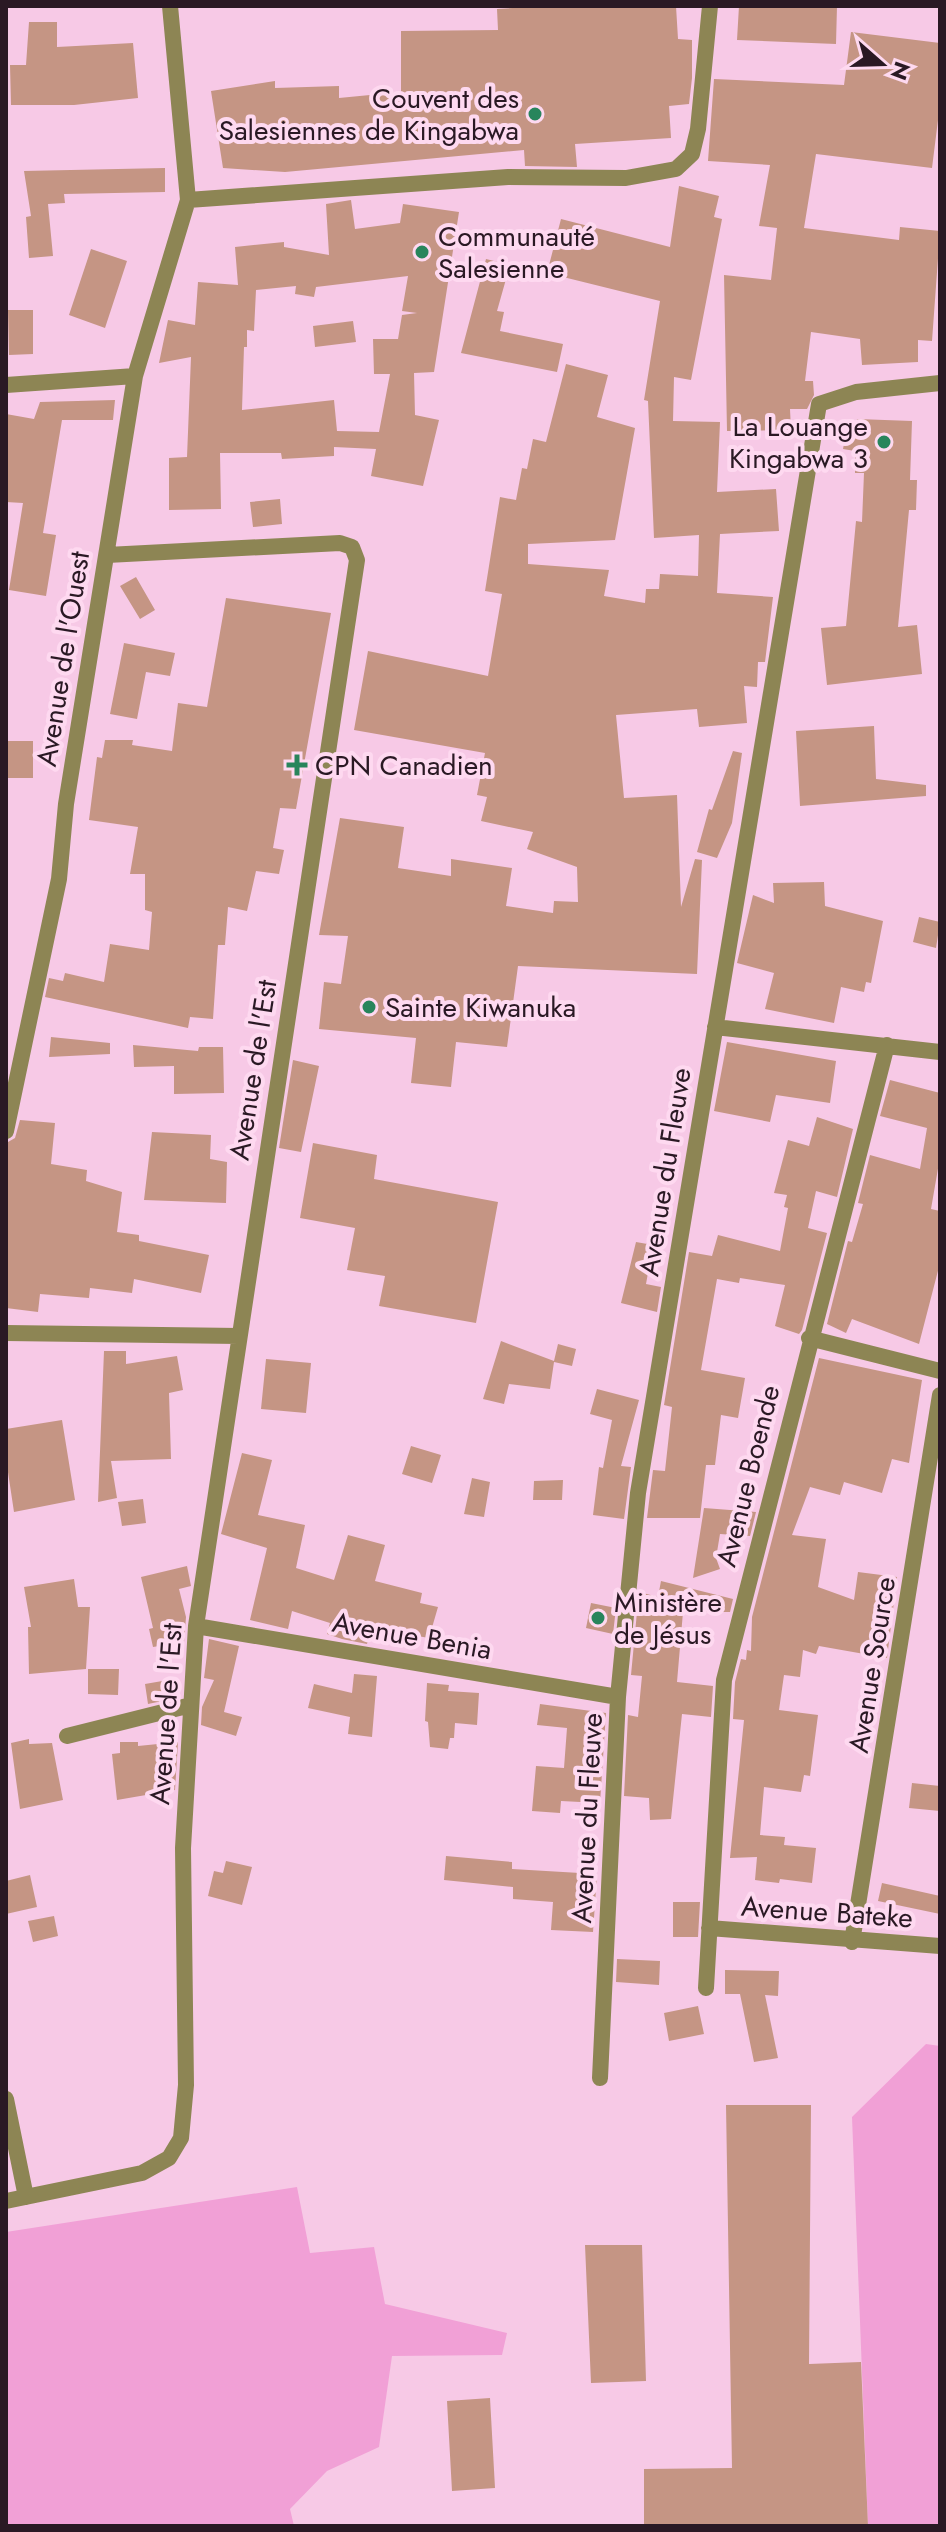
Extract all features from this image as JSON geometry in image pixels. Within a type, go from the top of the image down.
[{"type":"street","name":"Avenue de l'Ouest","points":[[6,1131],[59,879],[66,804],[135,376],[188,200],[170,6]]},
{"type":"street","points":[[188,200],[508,177],[626,178],[676,169],[692,154],[698,129],[710,6]]},
{"type":"street","points":[[6,385],[135,376]]},
{"type":"street","name":"Avenue du Fleuve","points":[[600,2078],[618,1697],[638,1493],[819,404],[856,392],[940,383]]},
{"type":"street","name":"Avenue de l'Est","points":[[6,2201],[142,2173],[169,2158],[181,2138],[186,2085],[183,1848],[196,1626],[357,560],[352,547],[340,543],[107,555]]},
{"type":"street","points":[[715,1027],[940,1052]]},
{"type":"street","name":"Avenue Boende","points":[[706,1988],[724,1680],[809,1338],[887,1045]]},
{"type":"street","points":[[6,1333],[239,1336]]},
{"type":"street","points":[[809,1338],[940,1371]]},
{"type":"street","name":"Avenue Source","points":[[852,1942],[940,1395]]},
{"type":"street","name":"Avenue Benia","points":[[196,1626],[618,1697]]},
{"type":"street","points":[[67,1736],[191,1705]]},
{"type":"street","name":"Avenue Bateke","points":[[709,1928],[852,1942],[940,1946]]},
{"type":"street","points":[[6,2099],[26,2197]]},
{"type":"shaded area","points":[[926,2044],[940,2046],[940,2526],[868,2526],[852,2117]]},
{"type":"shaded area","points":[[297,2187],[310,2253],[374,2247],[385,2304],[507,2333],[502,2355],[392,2356],[379,2447],[327,2471],[290,2509],[294,2526],[6,2526],[6,2232]]},
{"type":"building","points":[[676,6],[678,39],[692,40],[692,78],[689,104],[669,106],[671,138],[575,144],[577,167],[525,166],[524,150],[285,172],[223,168],[211,91],[275,81],[275,88],[339,86],[339,98],[401,92],[401,31],[498,30],[497,9]]},
{"type":"building","points":[[739,6],[837,6],[836,44],[737,40]]},
{"type":"building","points":[[29,22],[57,22],[57,47],[133,43],[138,98],[74,105],[11,105],[10,65],[26,65]]},
{"type":"building","points":[[851,32],[940,43],[940,104],[932,168],[816,154],[804,228],[899,240],[900,227],[940,231],[932,341],[918,340],[918,362],[862,365],[860,339],[811,332],[805,381],[813,381],[814,395],[807,409],[790,409],[791,430],[727,431],[724,275],[771,280],[777,228],[759,226],[770,165],[708,161],[714,79],[844,85]]},
{"type":"building","points":[[165,168],[165,192],[64,194],[65,203],[48,204],[53,256],[29,258],[26,217],[31,216],[24,171]]},
{"type":"building","points":[[679,186],[719,196],[714,217],[722,219],[691,380],[674,377],[673,421],[720,422],[717,492],[776,489],[779,531],[720,534],[717,593],[773,597],[765,662],[758,662],[757,687],[744,686],[747,723],[699,727],[697,709],[616,715],[624,798],[677,795],[681,907],[695,859],[702,860],[697,974],[518,966],[507,1047],[456,1042],[451,1087],[411,1083],[416,1038],[319,1029],[324,982],[341,984],[348,936],[319,935],[340,818],[404,827],[398,868],[451,876],[451,859],[512,868],[506,906],[553,913],[554,901],[578,902],[577,867],[527,849],[533,832],[481,821],[487,797],[477,795],[485,753],[354,730],[368,651],[488,676],[502,594],[485,591],[500,497],[516,500],[522,468],[527,469],[533,439],[546,442],[566,364],[608,375],[597,417],[635,428],[615,540],[528,544],[528,564],[609,570],[604,596],[645,603],[646,589],[659,589],[660,574],[698,576],[699,535],[654,538],[648,401],[644,400],[660,301],[547,273],[561,219],[670,247]]},
{"type":"building","points":[[351,200],[355,229],[400,223],[403,204],[459,212],[434,372],[414,373],[415,415],[439,420],[423,486],[371,476],[376,449],[334,447],[334,456],[282,459],[281,453],[220,453],[221,509],[169,510],[169,458],[187,457],[191,357],[159,363],[168,320],[195,325],[198,282],[238,285],[235,247],[284,242],[284,247],[329,255],[326,204]],"holes":[[[408,276],[402,311],[417,313],[402,315],[398,339],[373,339],[374,374],[390,374],[379,432],[337,431],[334,400],[242,410],[244,347],[247,347],[247,330],[254,331],[256,290],[296,286],[295,294],[314,297],[316,287]]]},
{"type":"building","points":[[91,249],[127,261],[105,328],[69,315]]},
{"type":"building","points":[[486,259],[510,265],[497,311],[504,312],[500,331],[563,344],[557,372],[461,353]]},
{"type":"building","points":[[8,310],[33,310],[33,354],[9,355]]},
{"type":"building","points":[[353,321],[356,342],[315,347],[313,326]]},
{"type":"building","points":[[115,400],[113,420],[62,420],[43,533],[56,535],[46,596],[9,590],[23,503],[6,502],[6,414],[34,419],[40,402]]},
{"type":"building","points":[[857,419],[912,421],[910,480],[917,480],[916,510],[909,510],[898,627],[917,625],[922,674],[827,685],[821,628],[846,626],[856,521],[862,522],[864,473],[855,473],[855,451],[843,449],[848,423],[856,425]]},
{"type":"building","points":[[280,499],[282,524],[253,527],[250,502]]},
{"type":"building","points":[[136,577],[155,610],[140,619],[120,586]]},
{"type":"building","points":[[226,598],[331,613],[296,809],[280,808],[273,848],[284,850],[279,874],[256,871],[247,911],[228,907],[225,945],[218,945],[213,1019],[190,1017],[188,1028],[45,997],[49,978],[63,981],[65,973],[104,982],[110,944],[149,950],[152,912],[145,910],[145,874],[130,874],[138,827],[89,820],[97,757],[102,758],[105,740],[133,740],[132,745],[172,751],[178,703],[207,707]]},
{"type":"building","points":[[124,643],[175,653],[170,676],[146,672],[137,719],[110,714]]},
{"type":"building","points":[[874,726],[876,779],[926,785],[926,796],[800,806],[796,731]]},
{"type":"building","points":[[6,741],[33,741],[33,778],[6,778]]},
{"type":"building","points":[[733,751],[742,753],[732,823],[717,858],[697,852],[709,809],[712,810]]},
{"type":"building","points":[[824,882],[825,906],[883,921],[871,983],[866,982],[864,992],[841,987],[834,1023],[765,1009],[774,973],[737,963],[753,895],[774,903],[773,883]]},
{"type":"building","points":[[919,917],[940,922],[936,948],[913,942]]},
{"type":"building","points":[[51,1037],[110,1043],[110,1054],[49,1057]]},
{"type":"building","points":[[727,1042],[836,1061],[830,1103],[776,1095],[770,1122],[714,1111]]},
{"type":"building","points":[[133,1045],[198,1051],[199,1047],[223,1047],[224,1093],[174,1094],[174,1066],[134,1067]]},
{"type":"building","points":[[293,1060],[319,1066],[301,1152],[279,1148]]},
{"type":"building","points":[[890,1080],[940,1093],[940,1157],[931,1209],[940,1211],[940,1263],[919,1344],[852,1319],[846,1333],[827,1324],[848,1241],[852,1242],[863,1204],[858,1203],[870,1155],[920,1169],[927,1128],[880,1116]]},
{"type":"building","points":[[817,1117],[853,1129],[837,1197],[816,1191],[808,1228],[827,1233],[802,1330],[799,1334],[775,1326],[785,1285],[740,1278],[739,1283],[717,1279],[701,1370],[745,1378],[738,1418],[721,1415],[715,1465],[706,1465],[700,1518],[647,1518],[653,1470],[665,1471],[672,1407],[664,1405],[689,1252],[712,1256],[718,1235],[780,1251],[788,1208],[784,1207],[787,1195],[774,1193],[788,1140],[809,1146]]},
{"type":"building","points":[[20,1120],[55,1123],[51,1164],[87,1170],[86,1181],[122,1192],[117,1232],[139,1235],[139,1241],[209,1255],[201,1293],[134,1279],[132,1293],[90,1288],[89,1298],[40,1294],[38,1312],[6,1308],[6,1164],[8,1142],[15,1138]]},
{"type":"building","points":[[152,1132],[211,1135],[210,1159],[227,1162],[226,1203],[144,1200]]},
{"type":"building","points":[[313,1143],[377,1155],[374,1179],[498,1202],[476,1323],[379,1306],[385,1276],[347,1270],[355,1228],[300,1218]]},
{"type":"building","points":[[636,1242],[653,1245],[646,1284],[661,1287],[657,1312],[621,1303]]},
{"type":"building","points":[[501,1341],[554,1361],[558,1344],[576,1349],[572,1366],[554,1362],[550,1389],[509,1384],[504,1404],[483,1399]]},
{"type":"building","points":[[104,1351],[126,1351],[126,1364],[177,1356],[183,1390],[169,1393],[171,1459],[111,1461],[117,1498],[98,1502]]},
{"type":"building","points":[[819,1358],[922,1380],[909,1463],[892,1459],[882,1493],[844,1482],[840,1495],[810,1487],[792,1535],[826,1539],[818,1587],[854,1600],[858,1572],[897,1577],[887,1658],[819,1646],[816,1654],[803,1650],[800,1677],[784,1675],[779,1710],[818,1715],[810,1776],[804,1775],[801,1792],[764,1787],[760,1835],[785,1837],[784,1845],[816,1848],[812,1883],[780,1879],[779,1883],[755,1880],[757,1857],[730,1858],[744,1720],[733,1719],[735,1682],[741,1659],[746,1660],[747,1650],[751,1651],[752,1617]]},
{"type":"building","points":[[266,1359],[311,1363],[306,1413],[261,1409]]},
{"type":"building","points":[[597,1389],[639,1400],[621,1466],[631,1467],[624,1519],[593,1515],[599,1467],[603,1468],[612,1420],[590,1414]]},
{"type":"building","points":[[62,1420],[75,1500],[14,1512],[6,1459],[6,1429]]},
{"type":"building","points":[[411,1446],[441,1455],[432,1483],[402,1474]]},
{"type":"building","points":[[242,1453],[272,1460],[258,1515],[305,1525],[296,1568],[334,1580],[348,1535],[385,1545],[375,1581],[422,1593],[420,1603],[438,1607],[429,1638],[371,1628],[367,1644],[327,1634],[330,1623],[292,1611],[288,1629],[250,1620],[267,1548],[221,1534]]},
{"type":"building","points":[[472,1478],[490,1482],[484,1517],[464,1514]]},
{"type":"building","points":[[563,1480],[562,1500],[533,1500],[534,1481]]},
{"type":"building","points":[[143,1499],[146,1523],[122,1526],[118,1502]]},
{"type":"building","points":[[704,1508],[756,1512],[750,1536],[720,1534],[716,1558],[720,1569],[693,1578]]},
{"type":"building","points":[[187,1566],[191,1586],[179,1589],[186,1617],[184,1642],[153,1647],[149,1629],[153,1628],[141,1577]]},
{"type":"building","points":[[74,1579],[78,1607],[90,1607],[86,1669],[29,1674],[28,1627],[31,1627],[24,1587]]},
{"type":"building","points":[[661,1581],[733,1599],[730,1612],[683,1612],[677,1682],[713,1686],[711,1717],[682,1714],[671,1819],[650,1820],[649,1798],[624,1796],[628,1715],[638,1717],[642,1676],[631,1675],[637,1612],[643,1593],[658,1597]]},
{"type":"building","points":[[591,1603],[616,1608],[613,1634],[586,1628]]},
{"type":"building","points":[[209,1639],[239,1646],[224,1712],[242,1717],[236,1736],[201,1725],[202,1707],[214,1680],[204,1678]]},
{"type":"building","points":[[88,1669],[119,1669],[118,1695],[88,1694]]},
{"type":"building","points":[[354,1674],[377,1676],[372,1737],[348,1734],[350,1717],[308,1708],[314,1684],[352,1693]]},
{"type":"building","points":[[168,1680],[172,1699],[148,1704],[145,1684]]},
{"type":"building","points":[[427,1683],[449,1685],[448,1691],[479,1693],[477,1725],[455,1723],[454,1738],[450,1738],[448,1749],[430,1747],[428,1722],[425,1721]]},
{"type":"building","points":[[540,1704],[606,1713],[600,1803],[561,1801],[560,1813],[532,1811],[536,1766],[564,1768],[567,1728],[537,1725]]},
{"type":"building","points":[[29,1739],[29,1744],[52,1743],[63,1800],[20,1809],[11,1743]]},
{"type":"building","points":[[120,1742],[138,1742],[138,1746],[178,1742],[175,1790],[117,1800],[112,1754],[120,1753]]},
{"type":"building","points":[[912,1783],[940,1786],[940,1811],[909,1808]]},
{"type":"building","points":[[446,1856],[512,1862],[512,1869],[597,1874],[593,1932],[551,1930],[553,1902],[513,1899],[513,1887],[444,1880]]},
{"type":"building","points":[[226,1861],[252,1867],[242,1905],[208,1896],[214,1871],[223,1873]]},
{"type":"building","points":[[30,1875],[37,1907],[6,1914],[6,1881]]},
{"type":"building","points":[[882,1883],[940,1896],[940,1914],[878,1901]]},
{"type":"building","points":[[673,1902],[700,1902],[698,1937],[673,1937]]},
{"type":"building","points":[[54,1916],[58,1936],[33,1942],[28,1921]]},
{"type":"building","points":[[617,1959],[660,1961],[659,1985],[616,1982]]},
{"type":"building","points":[[725,1970],[779,1971],[778,1996],[765,1995],[778,2058],[754,2062],[740,1994],[725,1994]]},
{"type":"building","points":[[698,2006],[704,2034],[669,2041],[664,2013]]},
{"type":"building","points":[[726,2105],[811,2105],[809,2364],[861,2362],[868,2526],[644,2526],[644,2469],[732,2468]]},
{"type":"building","points":[[585,2245],[642,2245],[646,2381],[591,2383]]},
{"type":"building","points":[[490,2398],[495,2488],[452,2491],[447,2401]]},
{"type":"place","name":"Couvent des Salesiennes de Kingabwa","points":[[535,114]]},
{"type":"place","name":"Communauté Salesienne","points":[[422,252]]},
{"type":"place","name":"La Louange Kingabwa 3","points":[[884,442]]},
{"type":"place","name":"CPN Canadien","points":[[297,765]]},
{"type":"place","name":"Sainte Kiwanuka","points":[[369,1007]]},
{"type":"place","name":"Ministère de Jésus","points":[[598,1618]]}]
